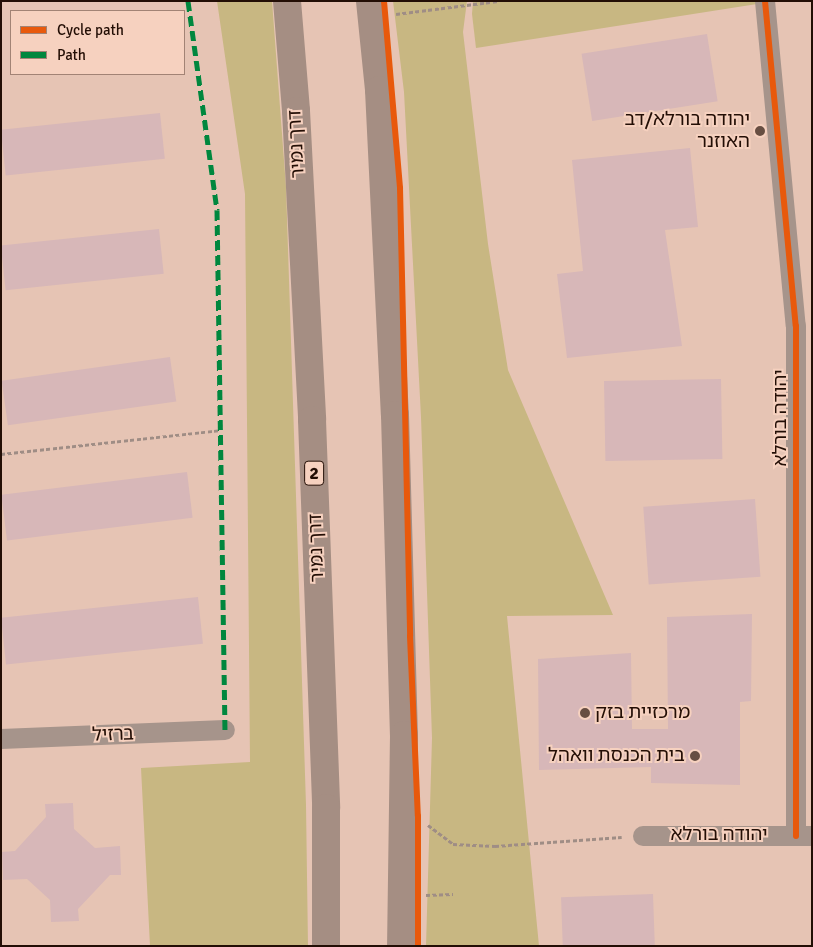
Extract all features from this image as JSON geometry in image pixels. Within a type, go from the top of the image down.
[{"type":"highway","name":"דרך נמיר","points":[[287,1],[296,111],[312,420],[326,808],[326,946]]},
{"type":"highway","points":[[371,9],[379,90],[395,415],[404,735],[400,946]]},
{"type":"street","name":"יהודה בורלא","points":[[643,836],[804,836],[804,327],[766,1]]},
{"type":"street","name":"ברזיל","points":[[1,739],[225,730]]},
{"type":"path","points":[[371,9],[498,1]]},
{"type":"path","points":[[1,454],[221,430]]},
{"type":"path","points":[[404,805],[453,844],[495,846],[643,836]]},
{"type":"shaded area","points":[[217,1],[272,1],[286,187],[306,805],[308,946],[150,946],[141,768],[250,762],[245,194]]},
{"type":"shaded area","points":[[393,1],[467,1],[463,32],[488,244],[508,370],[613,615],[507,616],[539,946],[426,946],[432,738],[421,417],[404,92]]},
{"type":"shaded area","points":[[473,1],[757,1],[757,4],[476,48],[472,14]]},
{"type":"building","points":[[707,34],[718,101],[592,121],[582,54]]},
{"type":"building","points":[[160,113],[165,159],[6,175],[1,130]]},
{"type":"building","points":[[690,148],[698,227],[665,230],[682,346],[567,358],[557,274],[583,271],[572,160]]},
{"type":"building","points":[[159,229],[164,274],[6,290],[1,246]]},
{"type":"building","points":[[170,357],[176,402],[8,425],[2,381]]},
{"type":"building","points":[[721,379],[722,459],[605,461],[604,381]]},
{"type":"building","points":[[187,472],[193,518],[7,540],[1,495]]},
{"type":"building","points":[[755,499],[760,577],[649,585],[643,507]]},
{"type":"building","points":[[198,597],[203,644],[6,664],[1,618]]},
{"type":"building","points":[[752,614],[751,701],[740,702],[740,785],[651,783],[651,767],[539,770],[538,659],[631,653],[632,729],[668,729],[667,617]]},
{"type":"building","points":[[73,803],[74,829],[95,848],[120,846],[121,875],[110,875],[78,909],[79,921],[51,922],[50,900],[27,879],[3,880],[2,852],[15,851],[46,817],[45,804]]},
{"type":"building","points":[[653,894],[655,946],[563,946],[561,897]]},
{"type":"marked path","points":[[188,1],[217,210],[225,730]]},
{"type":"cycle path","points":[[384,1],[400,188],[410,636],[418,816],[418,946]]},
{"type":"cycle path","points":[[765,1],[796,326],[796,836]]},
{"type":"place","name":"יהודה בורלא/דב האוזנר","points":[[760,131]]},
{"type":"place","name":"מרכזיית בזק","points":[[585,713]]},
{"type":"place","name":"בית הכנסת וואהל","points":[[695,756]]}]
